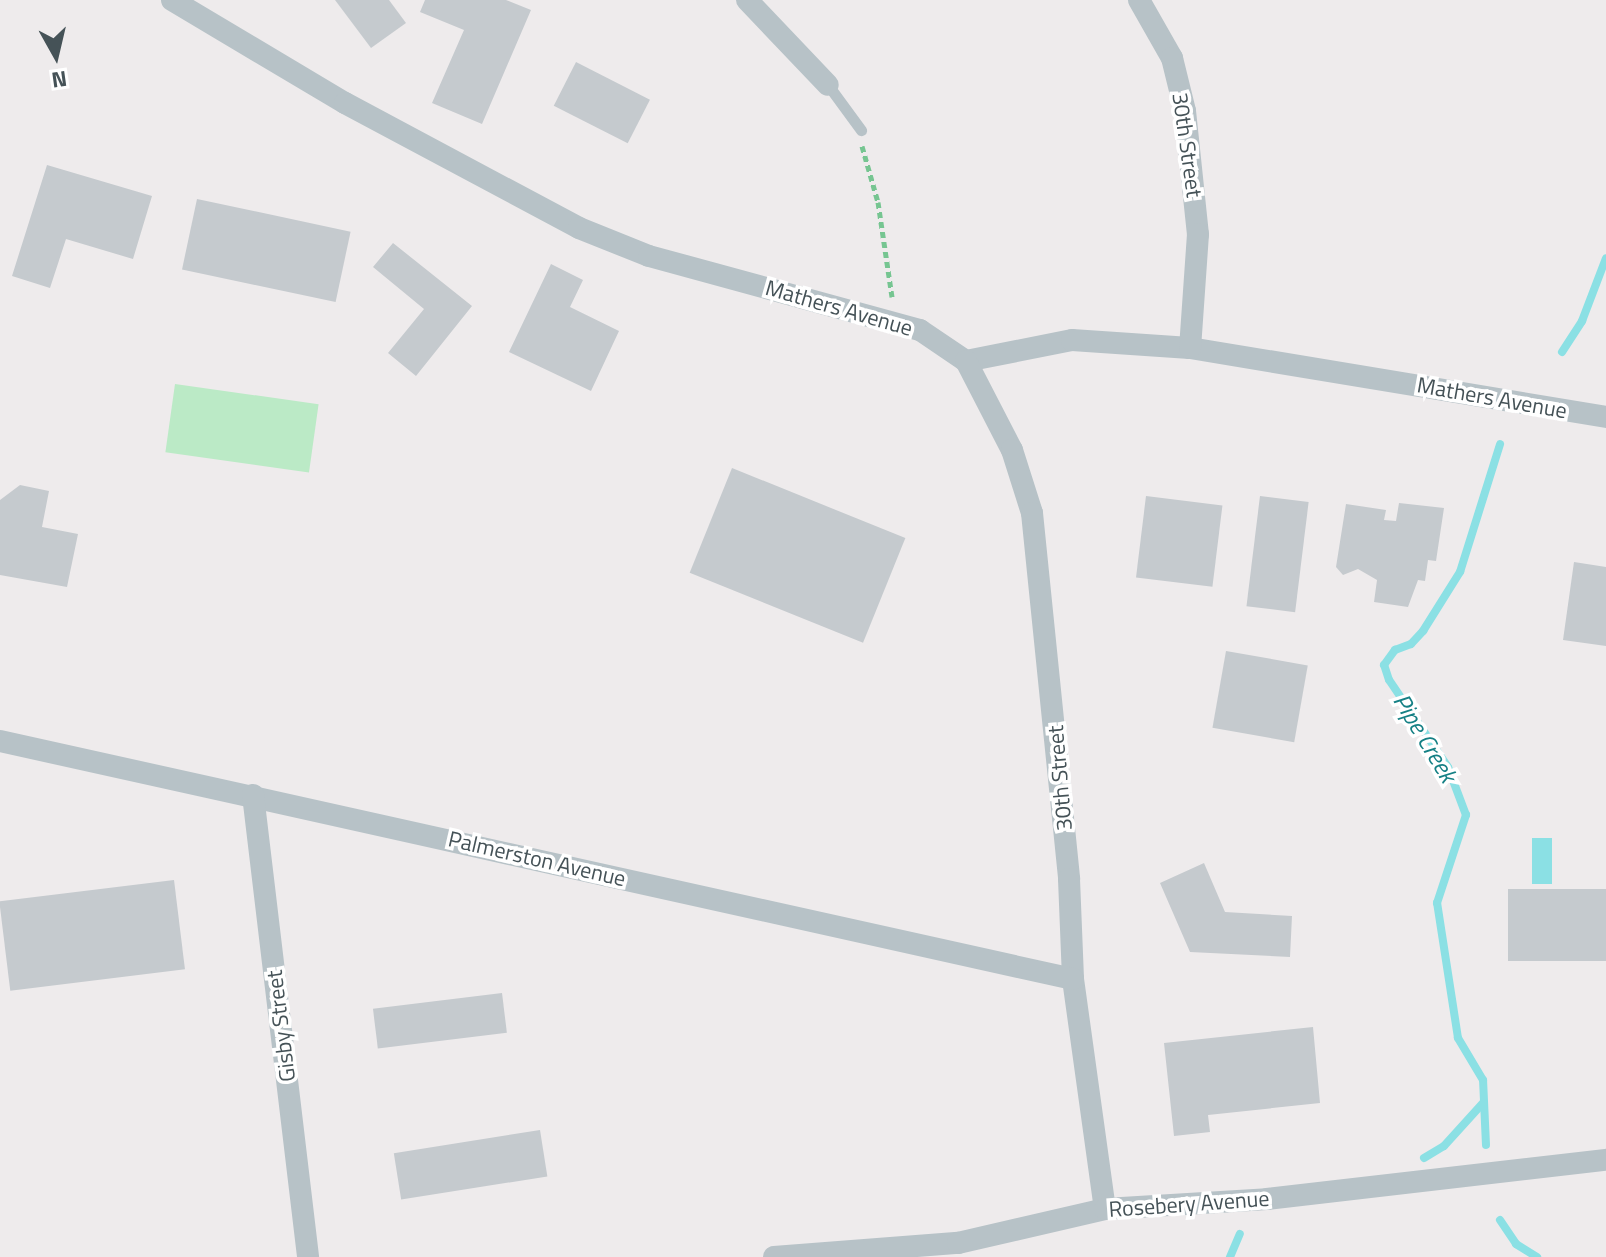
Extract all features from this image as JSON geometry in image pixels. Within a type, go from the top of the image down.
[{"type":"street","name":"Mathers Avenue","points":[[172,0],[345,103],[579,228],[649,256],[920,330],[966,361],[1072,340],[1190,348],[1606,417]]},
{"type":"street","points":[[747,0],[828,85]]},
{"type":"street","name":"30th Street","points":[[1139,0],[1172,58],[1185,111],[1198,234],[1190,348]]},
{"type":"street","name":"30th Street","points":[[966,361],[1012,450],[1032,513],[1068,863],[1073,979],[1105,1209]]},
{"type":"street","name":"Palmerston Avenue","points":[[0,741],[1073,979]]},
{"type":"street","name":"Gisby Street","points":[[253,795],[308,1257]]},
{"type":"street","name":"Rosebery Avenue","points":[[774,1257],[958,1243],[1105,1209],[1267,1199],[1606,1160]]},
{"type":"lane","points":[[828,85],[861,130]]},
{"type":"path","points":[[861,130],[892,292],[891,322]]},
{"type":"green space","points":[[175,384],[319,404],[309,473],[165,452]]},
{"type":"water","points":[[1532,838],[1552,838],[1552,884],[1532,884]]},
{"type":"building","points":[[335,0],[389,0],[406,23],[371,48]]},
{"type":"building","points":[[425,0],[506,0],[531,10],[482,124],[432,103],[464,30],[420,12]]},
{"type":"building","points":[[576,62],[650,100],[628,143],[554,106]]},
{"type":"building","points":[[47,165],[152,196],[133,259],[66,239],[50,288],[12,276]]},
{"type":"building","points":[[197,199],[351,232],[336,302],[182,269]]},
{"type":"building","points":[[393,243],[472,306],[416,376],[388,353],[424,309],[373,267]]},
{"type":"building","points":[[551,264],[583,280],[570,307],[619,331],[591,391],[509,352]]},
{"type":"building","points":[[732,468],[905,538],[863,643],[690,573]]},
{"type":"building","points":[[20,485],[49,491],[42,527],[78,534],[67,587],[0,575],[0,500]]},
{"type":"building","points":[[1146,496],[1222,505],[1212,587],[1136,577]]},
{"type":"building","points":[[1260,496],[1309,502],[1295,612],[1246,606]]},
{"type":"building","points":[[1399,503],[1444,508],[1436,561],[1428,560],[1425,581],[1418,580],[1408,607],[1374,602],[1377,580],[1358,569],[1343,575],[1336,567],[1346,504],[1386,510],[1384,520],[1396,521]]},
{"type":"building","points":[[1574,562],[1606,567],[1606,646],[1563,640]]},
{"type":"building","points":[[1226,651],[1308,665],[1294,742],[1212,728]]},
{"type":"building","points":[[1204,863],[1225,912],[1292,916],[1290,957],[1190,952],[1160,883]]},
{"type":"building","points":[[174,880],[185,969],[10,991],[0,901]]},
{"type":"building","points":[[1508,889],[1606,889],[1606,961],[1508,961]]},
{"type":"building","points":[[502,993],[507,1033],[378,1049],[373,1009]]},
{"type":"building","points":[[1313,1027],[1320,1103],[1208,1115],[1210,1132],[1174,1136],[1164,1043]]},
{"type":"building","points":[[540,1130],[547,1176],[401,1200],[394,1153]]},
{"type":"waterway","name":"Pipe Creek","points":[[1562,352],[1582,321],[1606,258]]},
{"type":"waterway","name":"Pipe Creek","points":[[1486,1145],[1483,1080],[1458,1038],[1437,903],[1466,815],[1448,767],[1389,680],[1384,665],[1395,650],[1411,644],[1423,631],[1460,572],[1500,444]]},
{"type":"waterway","name":"Pipe Creek","points":[[1424,1158],[1444,1146],[1483,1103]]},
{"type":"waterway","name":"Pipe Creek","points":[[1500,1220],[1516,1244],[1537,1257]]},
{"type":"waterway","name":"Pipe Creek","points":[[1230,1257],[1240,1234]]}]
